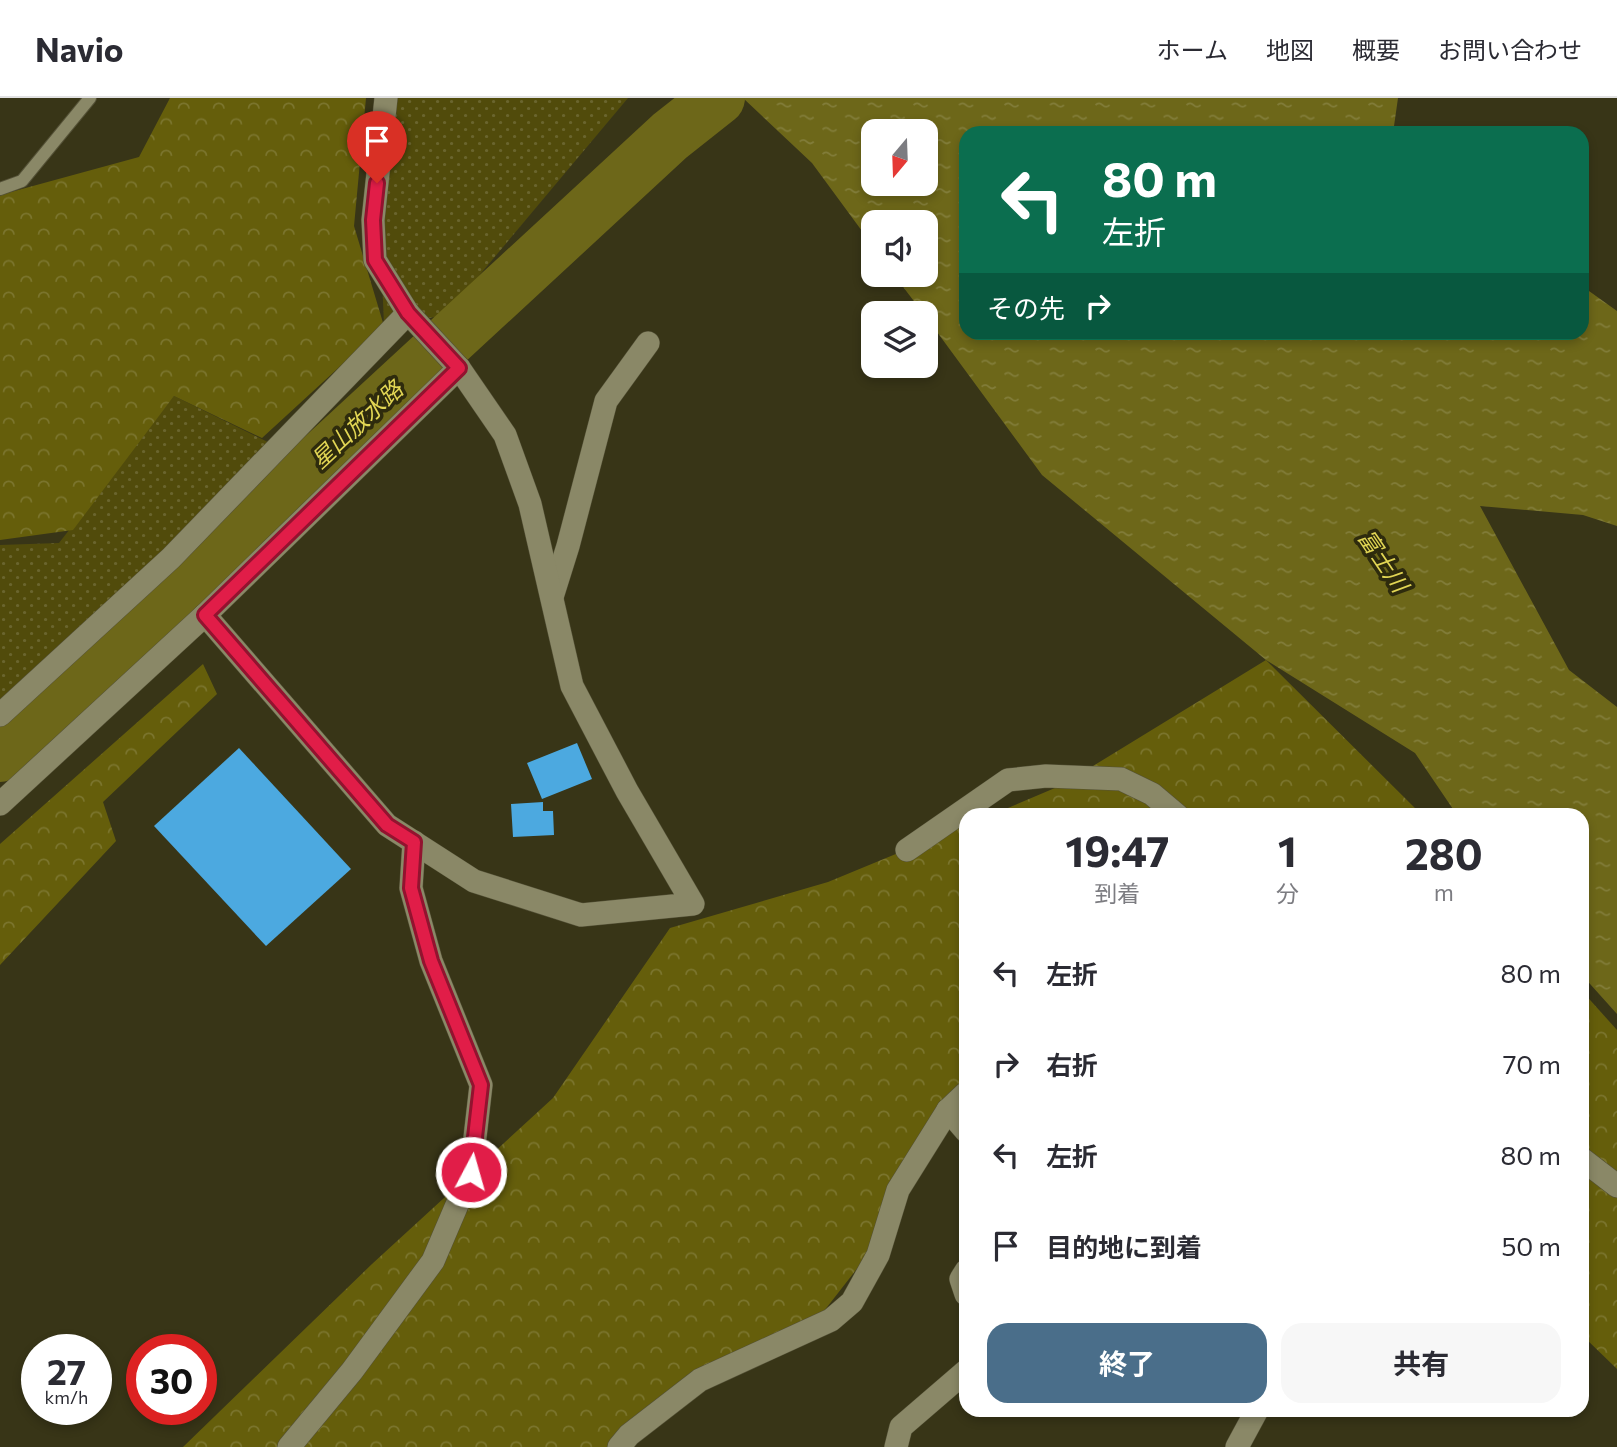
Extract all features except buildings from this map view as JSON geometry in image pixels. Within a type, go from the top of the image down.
[{"type":"street","points":[[205,615],[387,825],[474,881],[581,915],[693,904],[627,791],[572,686],[530,504],[505,435],[459,368],[408,313],[375,260],[373,220],[386,98]]},
{"type":"street","points":[[0,715],[171,558],[408,313]]},
{"type":"street","points":[[552,597],[568,547],[606,401],[648,343]]},
{"type":"street","points":[[0,804],[205,615],[459,368]]},
{"type":"street","points":[[968,808],[1008,780],[1046,776],[1121,779],[1152,794],[1169,808]]},
{"type":"street","points":[[907,850],[959,814]]},
{"type":"street","points":[[289,1447],[352,1371],[433,1261],[471,1172],[481,1085],[431,961],[411,888],[414,842]]},
{"type":"street","points":[[619,1447],[629,1435],[700,1380],[831,1320],[852,1301],[878,1255],[898,1190],[948,1110],[959,1100]]},
{"type":"street","points":[[948,1110],[959,1123]]},
{"type":"street","points":[[1589,1164],[1617,1186]]},
{"type":"street","points":[[896,1447],[901,1427],[959,1377]]},
{"type":"street","points":[[1237,1447],[1253,1417]]},
{"type":"lane","points":[[0,190],[22,181],[90,98]]},
{"type":"shaded area","points":[[375,98],[628,98],[446,315],[384,326]]},
{"type":"shaded area","points":[[174,396],[278,447],[0,710],[0,545],[59,543]]},
{"type":"green space","points":[[170,98],[366,98],[354,226],[384,326],[262,438],[174,396],[73,530],[0,540],[0,195],[139,157]]},
{"type":"green space","points":[[1266,660],[1415,808],[1008,808],[1062,785]]},
{"type":"green space","points":[[203,664],[217,694],[103,802],[116,841],[0,965],[0,844]]},
{"type":"green space","points":[[959,828],[959,1101],[870,1252],[824,1311],[612,1447],[183,1447],[206,1425],[217,1425],[217,1414],[372,1264],[553,1098],[670,928],[828,882]]},
{"type":"green space","points":[[1589,999],[1617,1030],[1617,1369],[1589,1342]]},
{"type":"water","name":"富士川","points":[[743,98],[1398,98],[1394,126],[959,126],[959,340],[1589,340],[1589,291],[1617,311],[1617,526],[1583,515],[1480,506],[1569,670],[1617,707],[1617,1014],[1589,983],[1589,808],[1452,808],[1415,753],[1266,660],[1042,475],[938,333],[938,301],[914,301],[903,287],[938,287],[938,210],[861,210],[861,230],[812,163]]},
{"type":"waterway","name":"星山放水路","points":[[0,755],[670,136],[718,98]]},
{"type":"route","points":[[377,183],[373,220],[375,260],[408,313],[459,368],[205,615],[387,825],[414,842],[411,888],[431,961],[481,1085],[471,1172]]}]
